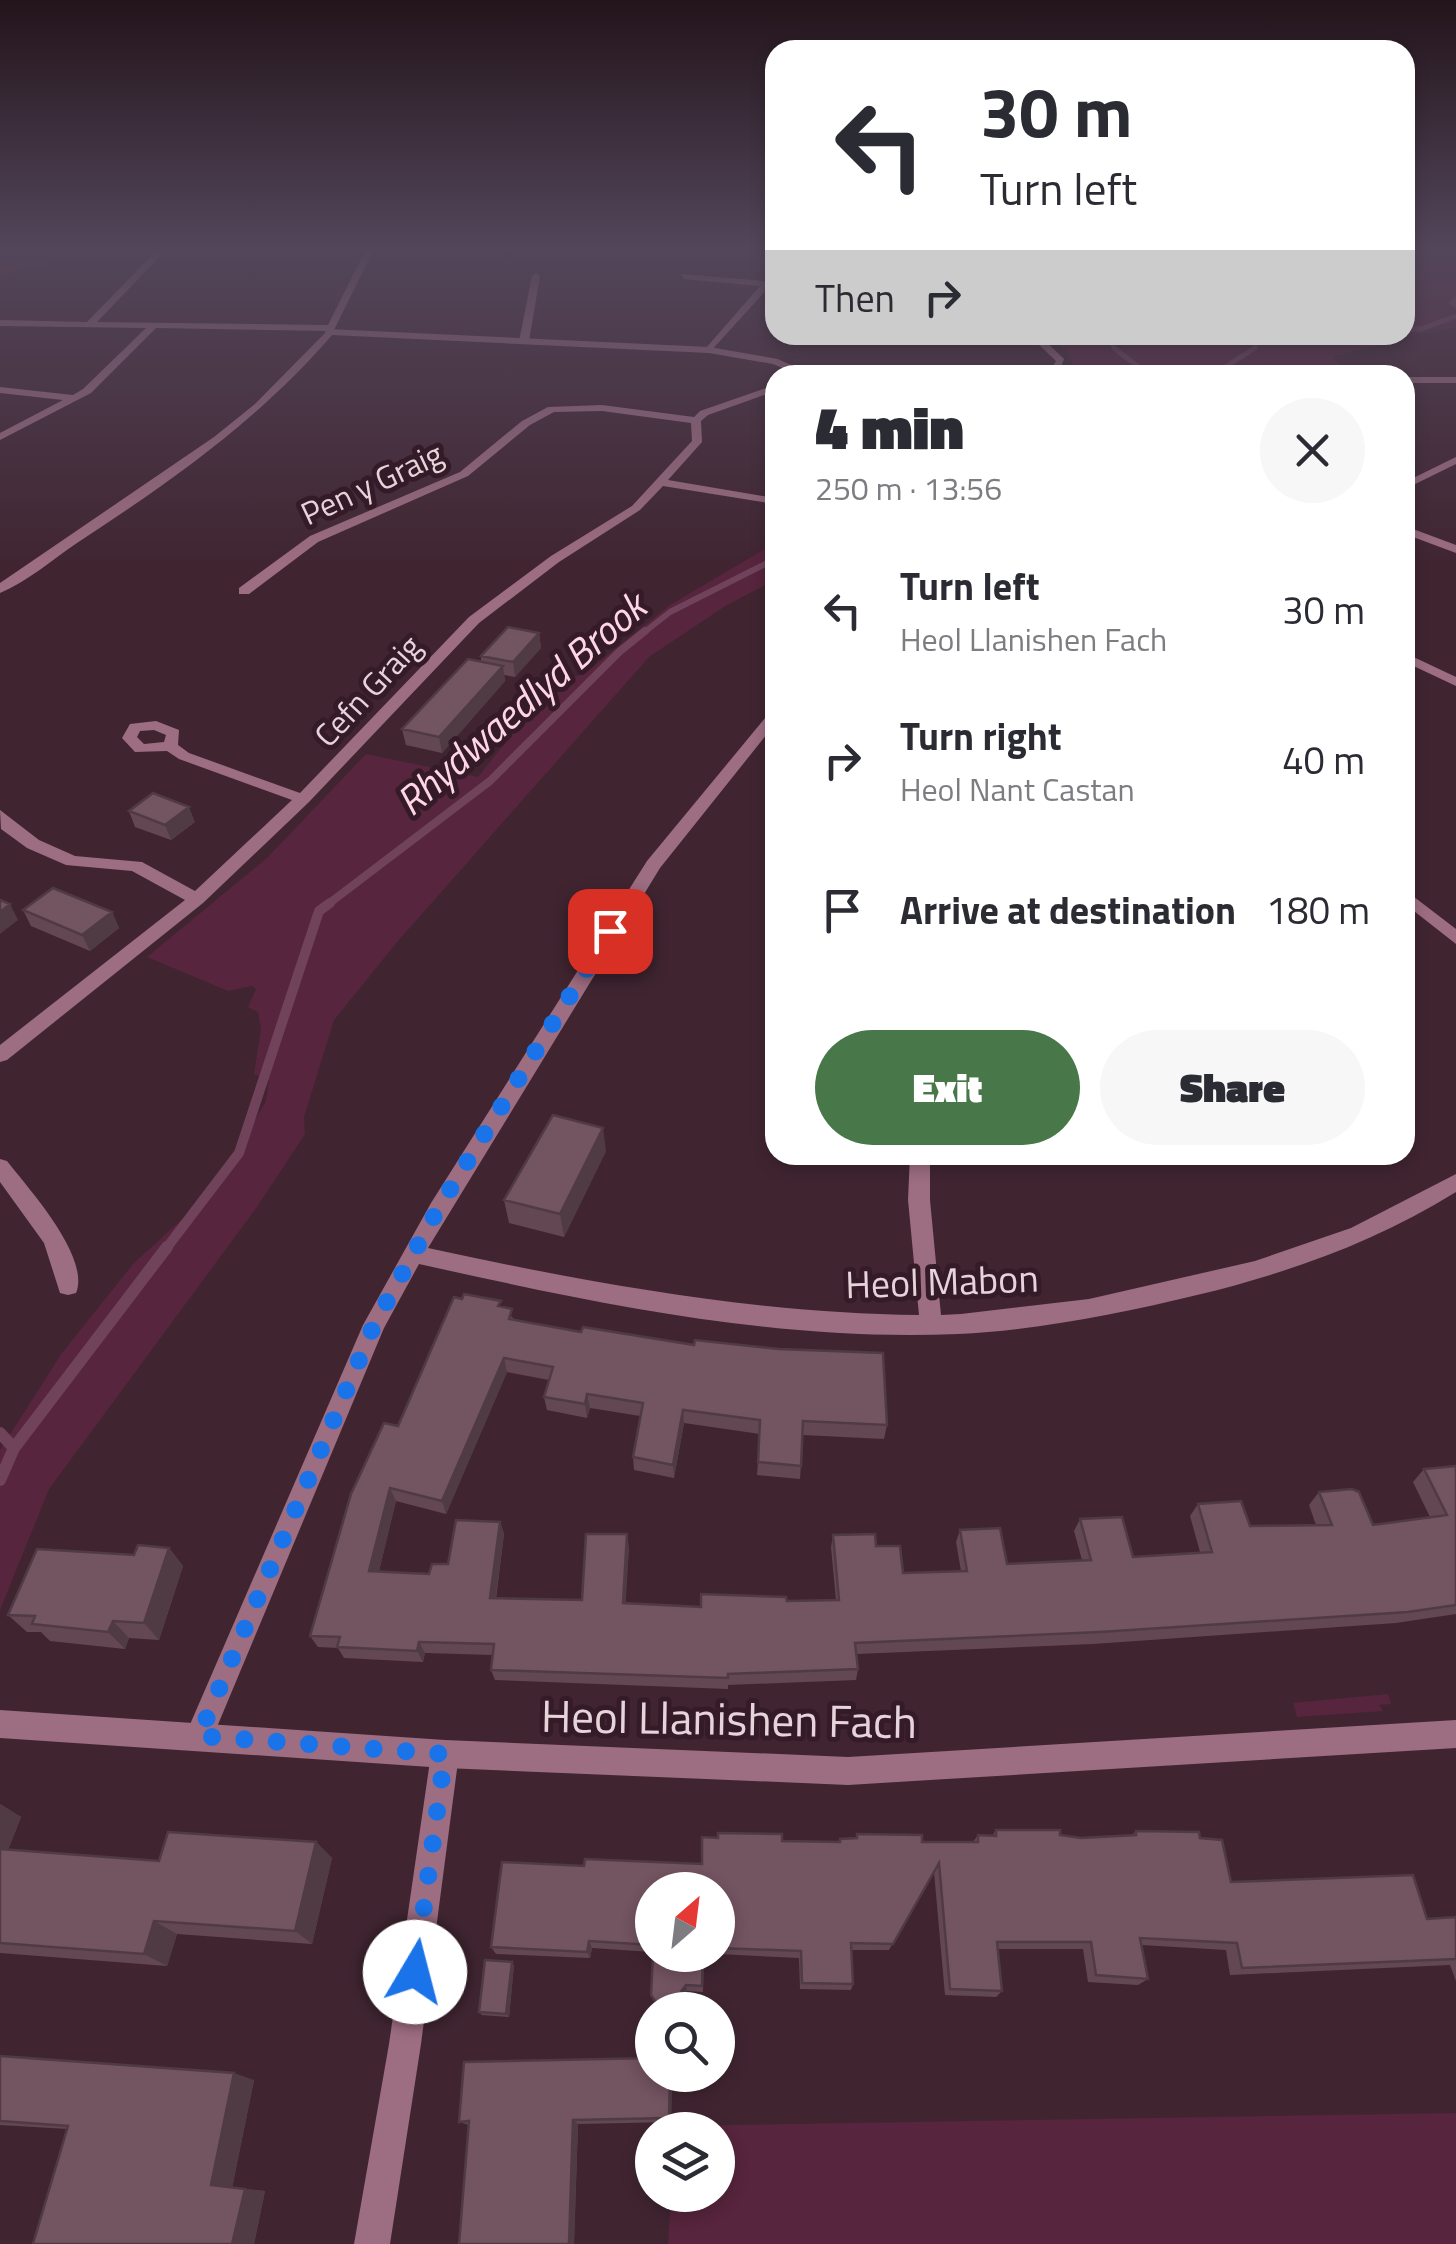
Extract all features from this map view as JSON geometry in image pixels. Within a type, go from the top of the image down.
[{"type":"street","points":[[0,437],[76,398],[124,356]]},
{"type":"street","points":[[0,589],[247,417],[311,356]]},
{"type":"street","points":[[740,356],[782,365]]},
{"type":"street","points":[[1415,380],[1456,380]]},
{"type":"street","points":[[0,390],[76,398]]},
{"type":"street","points":[[696,420],[716,408],[765,391]]},
{"type":"street","name":"Pen y Graig","points":[[244,591],[314,538],[464,474],[539,414],[572,406],[696,420]]},
{"type":"street","name":"Cefn Graig","points":[[0,1056],[197,898],[303,799],[474,620],[554,559],[636,508],[697,442],[696,420]]},
{"type":"street","points":[[1415,481],[1456,460]]},
{"type":"street","points":[[660,482],[765,499]]},
{"type":"street","points":[[1415,534],[1456,550]]},
{"type":"street","points":[[1415,662],[1456,682]]},
{"type":"street","points":[[199,1736],[374,1325],[494,1118],[653,865],[765,727]]},
{"type":"street","points":[[170,746],[184,756],[303,799]]},
{"type":"street","points":[[0,814],[7,826],[32,844],[72,861],[136,866],[197,898]]},
{"type":"street","points":[[1415,903],[1456,938]]},
{"type":"street","points":[[920,1165],[919,1200],[930,1325]]},
{"type":"street","points":[[0,1166],[32,1208],[67,1267],[68,1286]]},
{"type":"street","name":"Heol Mabon","points":[[414,1254],[581,1292],[689,1309],[850,1323],[930,1325],[1015,1320],[1240,1276],[1310,1254],[1359,1233],[1456,1182]]},
{"type":"street","name":"Heol Llanishen Fach","points":[[0,1724],[445,1754],[848,1770],[1456,1734]]},
{"type":"street","points":[[372,2244],[405,2044],[445,1754]]},
{"type":"shaded area","points":[[1070,356],[1338,356],[1333,357],[1340,365],[1073,365]]},
{"type":"shaded area","points":[[765,549],[765,585],[727,605],[649,657],[398,941],[334,1020],[304,1117],[305,1134],[257,1207],[49,1489],[0,1610],[0,1450],[62,1353],[133,1264],[214,1190],[266,1101],[269,1080],[254,1074],[261,1029],[258,1012],[248,1007],[256,989],[252,986],[228,991],[147,957],[267,858],[366,754],[478,777],[553,682],[584,674],[670,605]]},
{"type":"shaded area","points":[[1388,1694],[1391,1704],[1379,1705],[1383,1711],[1297,1717],[1293,1703]]},
{"type":"shaded area","points":[[1456,2113],[1456,2244],[668,2244],[670,2212],[735,2212],[735,2125]]},
{"type":"building","points":[[508,627],[539,633],[513,662],[481,656]]},
{"type":"building","points":[[468,659],[503,666],[439,737],[402,729]]},
{"type":"building","points":[[153,793],[189,807],[165,825],[129,811]]},
{"type":"building","points":[[53,888],[112,912],[82,935],[23,910]]},
{"type":"building","points":[[553,1115],[603,1128],[560,1214],[504,1200]]},
{"type":"building","points":[[464,1294],[501,1301],[498,1306],[512,1309],[509,1319],[581,1332],[583,1327],[694,1345],[695,1340],[779,1349],[883,1353],[887,1425],[803,1421],[801,1466],[758,1462],[760,1420],[683,1410],[673,1465],[633,1457],[643,1403],[587,1394],[585,1404],[544,1397],[553,1367],[504,1358],[442,1501],[390,1488],[369,1571],[429,1574],[432,1564],[448,1564],[456,1520],[500,1522],[490,1598],[582,1600],[586,1534],[627,1534],[623,1603],[701,1607],[701,1594],[786,1597],[787,1601],[839,1600],[833,1535],[875,1534],[876,1546],[900,1546],[903,1573],[967,1571],[960,1530],[1000,1528],[1007,1564],[1091,1560],[1080,1519],[1122,1517],[1133,1557],[1212,1552],[1198,1504],[1241,1501],[1250,1526],[1332,1525],[1319,1492],[1352,1489],[1359,1492],[1373,1525],[1447,1515],[1424,1469],[1456,1466],[1456,1605],[1408,1612],[1100,1632],[855,1643],[858,1669],[728,1674],[728,1678],[491,1670],[494,1644],[419,1642],[417,1651],[337,1647],[340,1637],[310,1636],[351,1494],[384,1423],[398,1426],[454,1297],[462,1299]]},
{"type":"building","points":[[138,1545],[169,1548],[144,1623],[113,1621],[108,1632],[32,1624],[35,1616],[8,1615],[37,1549],[134,1555]]},
{"type":"building","points":[[996,1830],[1060,1830],[1060,1835],[1081,1838],[1136,1835],[1136,1831],[1199,1832],[1200,1838],[1222,1840],[1231,1882],[1413,1875],[1427,1919],[1456,1917],[1456,1959],[1242,1968],[1237,1943],[1140,1938],[1148,1979],[1096,1975],[1091,1942],[997,1942],[1002,1991],[950,1989],[939,1863],[893,1944],[851,1943],[853,1984],[802,1983],[801,1951],[735,1949],[735,1872],[635,1872],[635,1944],[589,1941],[587,1952],[491,1947],[502,1862],[584,1866],[585,1859],[702,1864],[702,1837],[718,1838],[718,1833],[782,1834],[782,1841],[840,1842],[857,1838],[857,1834],[922,1835],[922,1842],[978,1842],[978,1835],[996,1836]]},
{"type":"building","points":[[168,1832],[316,1842],[295,1931],[154,1921],[144,1954],[0,1943],[0,1849],[159,1861]]},
{"type":"building","points":[[485,1960],[512,1962],[506,2014],[479,2012]]},
{"type":"building","points":[[652,1972],[702,1972],[702,1986],[686,1985],[681,1992],[651,1992]]},
{"type":"building","points":[[0,2056],[234,2073],[211,2185],[245,2189],[232,2244],[33,2244],[68,2126],[0,2121]]},
{"type":"building","points":[[635,2058],[635,2092],[670,2092],[669,2112],[635,2112],[635,2119],[573,2120],[569,2244],[459,2244],[469,2121],[459,2122],[464,2062]]},
{"type":"waterway","points":[[1124,356],[1136,365]]},
{"type":"waterway","name":"Rhydwaedlyd Brook","points":[[1228,365],[1243,356]]},
{"type":"waterway","name":"Rhydwaedlyd Brook","points":[[642,634],[670,612],[765,564]]},
{"type":"waterway","name":"Rhydwaedlyd Brook","points":[[327,905],[490,781],[645,631]]},
{"type":"waterway","name":"Rhydwaedlyd Brook","points":[[165,1250],[239,1153],[319,911],[330,903]]},
{"type":"waterway","name":"Rhydwaedlyd Brook","points":[[14,1448],[167,1247]]},
{"type":"waterway","points":[[0,1433],[14,1448]]},
{"type":"waterway","name":"Rhydwaedlyd Brook","points":[[0,1480],[14,1448]]},
{"type":"route","points":[[415,1972],[445,1754],[199,1736],[374,1325],[438,1209],[610,931]]}]
